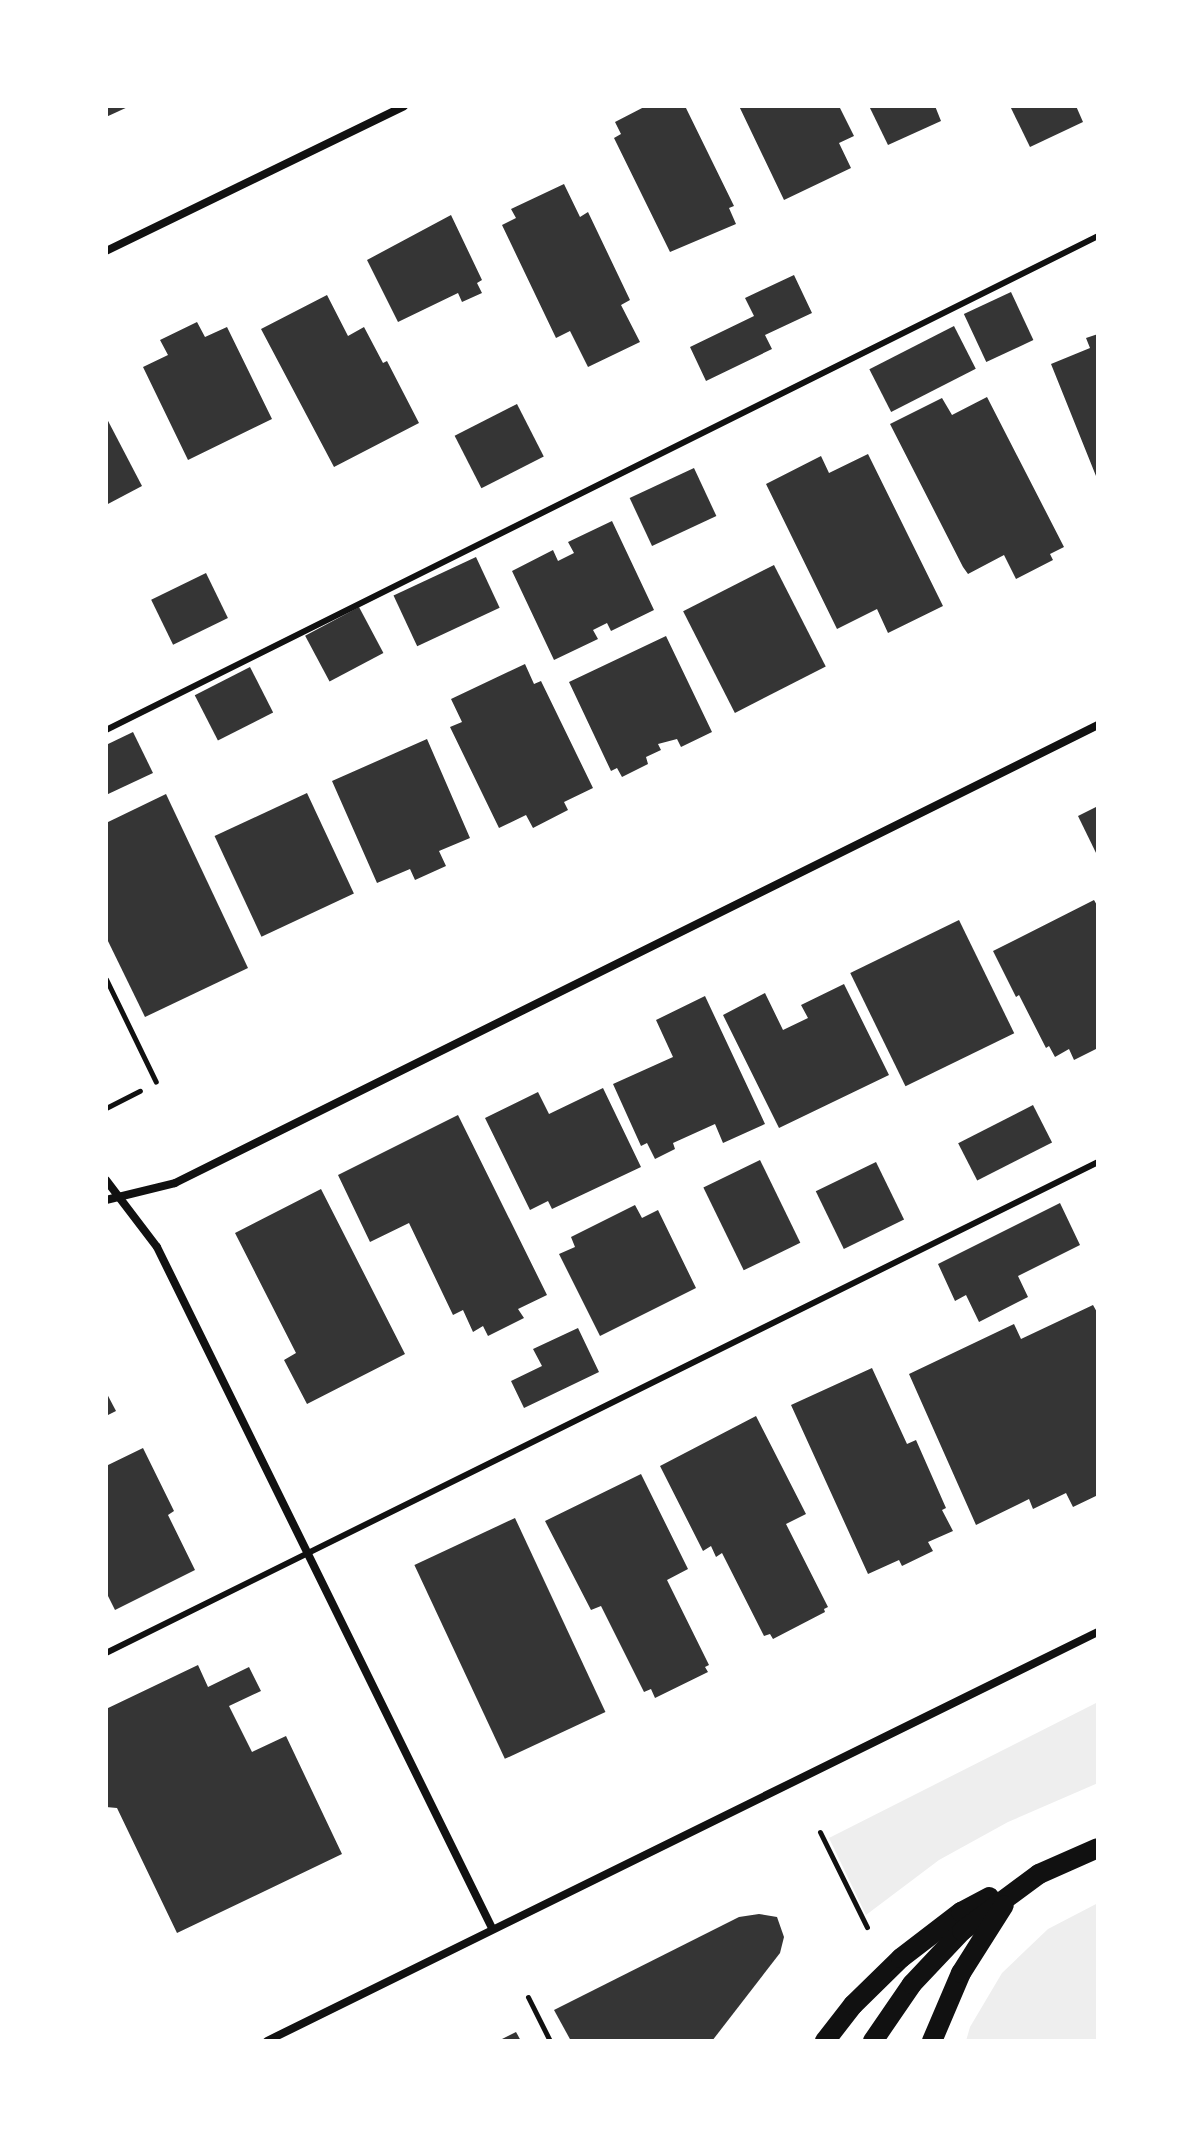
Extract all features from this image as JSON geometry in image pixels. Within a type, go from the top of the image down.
[{"type":"main road","points":[[873,2041],[936,1956],[989,1908],[1061,1863],[1098,1848]]},
{"type":"main road","points":[[825,2041],[853,2005],[933,1931],[973,1905],[1019,1887]]},
{"type":"main road","points":[[932,2041],[961,1973],[1019,1887]]},
{"type":"street","points":[[106,251],[404,106]]},
{"type":"street","points":[[106,1200],[175,1183],[1098,725]]},
{"type":"street","points":[[106,1180],[157,1247],[492,1928]]},
{"type":"street","points":[[267,2041],[1098,1632]]},
{"type":"lane","points":[[106,730],[1098,236]]},
{"type":"lane","points":[[106,1653],[1098,1162]]},
{"type":"path","points":[[106,979],[156,1082]]},
{"type":"path","points":[[106,1108],[140,1091]]},
{"type":"path","points":[[820,1832],[867,1927]]},
{"type":"path","points":[[528,1997],[550,2041]]},
{"type":"shaded area","points":[[1098,1702],[1098,1783],[1008,1822],[939,1860],[866,1915],[829,1838]]},
{"type":"shaded area","points":[[1098,1903],[1098,2041],[966,2041],[970,2027],[1002,1973],[1048,1929]]},
{"type":"building","points":[[106,106],[130,106],[106,117]]},
{"type":"building","points":[[646,106],[685,106],[734,206],[729,208],[736,224],[670,252],[614,138],[621,134],[615,122]]},
{"type":"building","points":[[739,106],[839,106],[854,136],[839,143],[851,168],[784,200]]},
{"type":"building","points":[[869,106],[935,106],[941,121],[888,145]]},
{"type":"building","points":[[1010,106],[1076,106],[1083,122],[1030,147]]},
{"type":"building","points":[[564,184],[580,217],[588,212],[630,300],[621,305],[640,342],[588,367],[570,331],[556,338],[502,225],[516,218],[511,209]]},
{"type":"building","points":[[451,215],[482,280],[477,283],[482,293],[462,302],[458,293],[398,322],[367,260]]},
{"type":"building","points":[[794,275],[812,313],[765,335],[772,349],[706,381],[690,347],[754,316],[745,298]]},
{"type":"building","points":[[1011,292],[1033,340],[986,362],[964,314]]},
{"type":"building","points":[[327,295],[348,336],[364,327],[383,363],[387,361],[419,423],[334,467],[261,329]]},
{"type":"building","points":[[197,322],[205,337],[227,327],[272,419],[188,460],[143,367],[168,355],[160,340]]},
{"type":"building","points":[[954,326],[976,369],[891,412],[869,369]]},
{"type":"building","points":[[1098,334],[1098,481],[1051,364],[1090,348],[1086,338]]},
{"type":"building","points":[[987,397],[1064,547],[1050,554],[1053,560],[1016,579],[1004,555],[968,574],[890,424],[942,398],[952,415]]},
{"type":"building","points":[[517,404],[544,457],[481,488],[455,436]]},
{"type":"building","points":[[106,417],[142,486],[106,505]]},
{"type":"building","points":[[868,454],[943,606],[888,633],[877,609],[837,629],[766,484],[821,456],[829,473]]},
{"type":"building","points":[[694,468],[716,516],[652,546],[630,498]]},
{"type":"building","points":[[612,521],[654,610],[611,631],[607,623],[593,630],[598,639],[554,660],[512,571],[553,550],[558,561],[574,553],[568,542]]},
{"type":"building","points":[[476,557],[500,608],[417,646],[394,595]]},
{"type":"building","points":[[774,565],[826,667],[735,713],[683,611]]},
{"type":"building","points":[[206,573],[228,618],[173,645],[151,600]]},
{"type":"building","points":[[359,607],[383,653],[330,682],[305,636]]},
{"type":"building","points":[[666,636],[712,732],[681,747],[677,739],[658,744],[661,750],[646,757],[648,764],[622,777],[617,768],[611,771],[569,682]]},
{"type":"building","points":[[525,664],[534,684],[541,681],[593,788],[564,802],[568,810],[533,828],[526,815],[499,828],[450,727],[462,722],[451,699]]},
{"type":"building","points":[[250,667],[273,712],[218,741],[195,695]]},
{"type":"building","points":[[133,732],[153,773],[106,795],[106,745]]},
{"type":"building","points":[[427,739],[470,838],[439,851],[446,866],[415,880],[410,869],[377,883],[332,781]]},
{"type":"building","points":[[307,793],[354,894],[261,937],[215,836]]},
{"type":"building","points":[[166,794],[248,968],[145,1017],[106,937],[106,823]]},
{"type":"building","points":[[1098,806],[1098,857],[1078,816]]},
{"type":"building","points":[[1094,900],[1098,907],[1098,1048],[1074,1060],[1069,1049],[1055,1057],[1049,1046],[1046,1048],[1019,995],[1016,997],[993,951]]},
{"type":"building","points":[[959,920],[1014,1033],[905,1086],[850,973]]},
{"type":"building","points":[[844,984],[889,1075],[779,1128],[723,1015],[765,993],[783,1030],[808,1018],[801,1005]]},
{"type":"building","points":[[705,996],[765,1124],[723,1143],[715,1124],[673,1143],[675,1149],[655,1159],[647,1143],[641,1146],[613,1084],[673,1057],[656,1020]]},
{"type":"building","points":[[603,1088],[641,1167],[552,1209],[548,1201],[530,1210],[485,1118],[538,1092],[549,1114]]},
{"type":"building","points":[[1033,1105],[1052,1142],[977,1181],[958,1143]]},
{"type":"building","points":[[458,1115],[547,1295],[518,1309],[524,1318],[488,1336],[483,1326],[473,1332],[463,1310],[453,1315],[409,1223],[370,1242],[338,1175]]},
{"type":"building","points":[[760,1160],[800,1243],[744,1270],[703,1188]]},
{"type":"building","points":[[876,1162],[904,1220],[844,1249],[816,1191]]},
{"type":"building","points":[[321,1189],[405,1354],[307,1404],[284,1360],[296,1353],[235,1233]]},
{"type":"building","points":[[1060,1203],[1080,1245],[1018,1276],[1028,1297],[979,1322],[966,1295],[955,1301],[938,1264]]},
{"type":"building","points":[[635,1205],[642,1218],[658,1210],[696,1288],[600,1336],[559,1254],[575,1247],[571,1237]]},
{"type":"building","points":[[1093,1305],[1098,1314],[1098,1495],[1073,1507],[1066,1493],[1033,1509],[1029,1499],[976,1525],[909,1374],[1014,1324],[1021,1339]]},
{"type":"building","points":[[578,1328],[599,1372],[524,1408],[511,1381],[542,1366],[533,1349]]},
{"type":"building","points":[[872,1368],[907,1444],[916,1440],[953,1531],[928,1542],[933,1551],[902,1566],[899,1560],[868,1574],[791,1405]]},
{"type":"building","points":[[106,1392],[116,1411],[106,1416]]},
{"type":"building","points":[[756,1416],[806,1514],[786,1524],[828,1607],[824,1609],[825,1612],[773,1639],[770,1634],[764,1636],[722,1553],[716,1557],[711,1546],[703,1551],[660,1466]]},
{"type":"building","points":[[143,1448],[174,1511],[168,1515],[195,1570],[115,1610],[106,1592],[106,1466]]},
{"type":"building","points":[[641,1474],[688,1569],[667,1580],[709,1665],[705,1667],[708,1672],[655,1698],[651,1689],[644,1692],[601,1606],[591,1610],[545,1521]]},
{"type":"building","points":[[515,1518],[605,1712],[505,1759],[414,1565]]},
{"type":"building","points":[[198,1665],[208,1687],[249,1667],[261,1691],[229,1706],[252,1752],[286,1736],[342,1854],[177,1933],[117,1808],[106,1807],[106,1709]]},
{"type":"building","points":[[759,1914],[777,1917],[784,1937],[780,1953],[712,2041],[571,2041],[554,2010],[739,1917]]},
{"type":"building","points":[[516,2032],[521,2041],[498,2041]]}]
